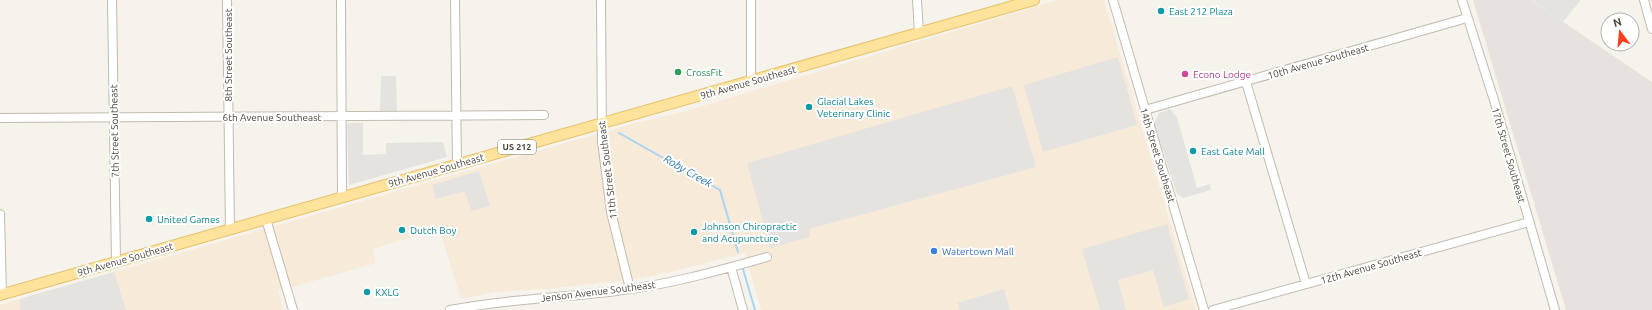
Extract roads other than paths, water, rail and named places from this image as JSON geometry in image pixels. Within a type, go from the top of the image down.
[{"type":"main road","name":"9th Avenue Southeast","points":[[1,295],[1034,0]]},
{"type":"street","name":"7th Street Southeast","points":[[112,0],[116,262]]},
{"type":"street","name":"8th Street Southeast","points":[[227,0],[230,229]]},
{"type":"street","points":[[341,0],[342,197]]},
{"type":"street","points":[[455,0],[457,165]]},
{"type":"street","name":"11th Street Southeast","points":[[601,0],[601,124],[611,212],[630,290]]},
{"type":"street","points":[[751,0],[751,81]]},
{"type":"street","points":[[917,0],[919,33]]},
{"type":"street","name":"14th Street Southeast","points":[[1113,0],[1204,310]]},
{"type":"street","name":"17th Street Southeast","points":[[1462,0],[1494,100],[1555,310]]},
{"type":"street","points":[[1644,0],[1652,29]]},
{"type":"street","name":"10th Avenue Southeast","points":[[1145,110],[1467,18]]},
{"type":"street","points":[[1246,82],[1306,284]]},
{"type":"street","name":"6th Avenue Southeast","points":[[0,118],[544,116]]},
{"type":"street","points":[[0,214],[1,295]]},
{"type":"street","points":[[266,219],[293,310]]},
{"type":"street","name":"12th Avenue Southeast","points":[[1213,310],[1529,222]]},
{"type":"street","name":"Jenson Avenue Southeast","points":[[450,310],[484,304],[630,290],[731,267],[767,257]]},
{"type":"street","points":[[731,267],[743,310]]},
{"type":"waterway","name":"Roby Creek","points":[[619,133],[720,190],[738,252]]},
{"type":"waterway","name":"Roby Creek","points":[[743,269],[755,310]]},
{"type":"place","name":"East 212 Plaza","points":[[1161,11]]},
{"type":"place","name":"CrossFit","points":[[678,72]]},
{"type":"place","name":"Econo Lodge","points":[[1185,74]]},
{"type":"place","name":"Glacial Lakes Veterinary Clinic","points":[[809,107]]},
{"type":"place","name":"East Gate Mall","points":[[1193,151]]},
{"type":"place","name":"United Games","points":[[149,219]]},
{"type":"place","name":"Dutch Boy","points":[[402,230]]},
{"type":"place","name":"Johnson Chiropractic and Acupuncture","points":[[694,232]]},
{"type":"place","name":"Watertown Mall","points":[[934,251]]},
{"type":"place","name":"KXLG","points":[[367,292]]}]
